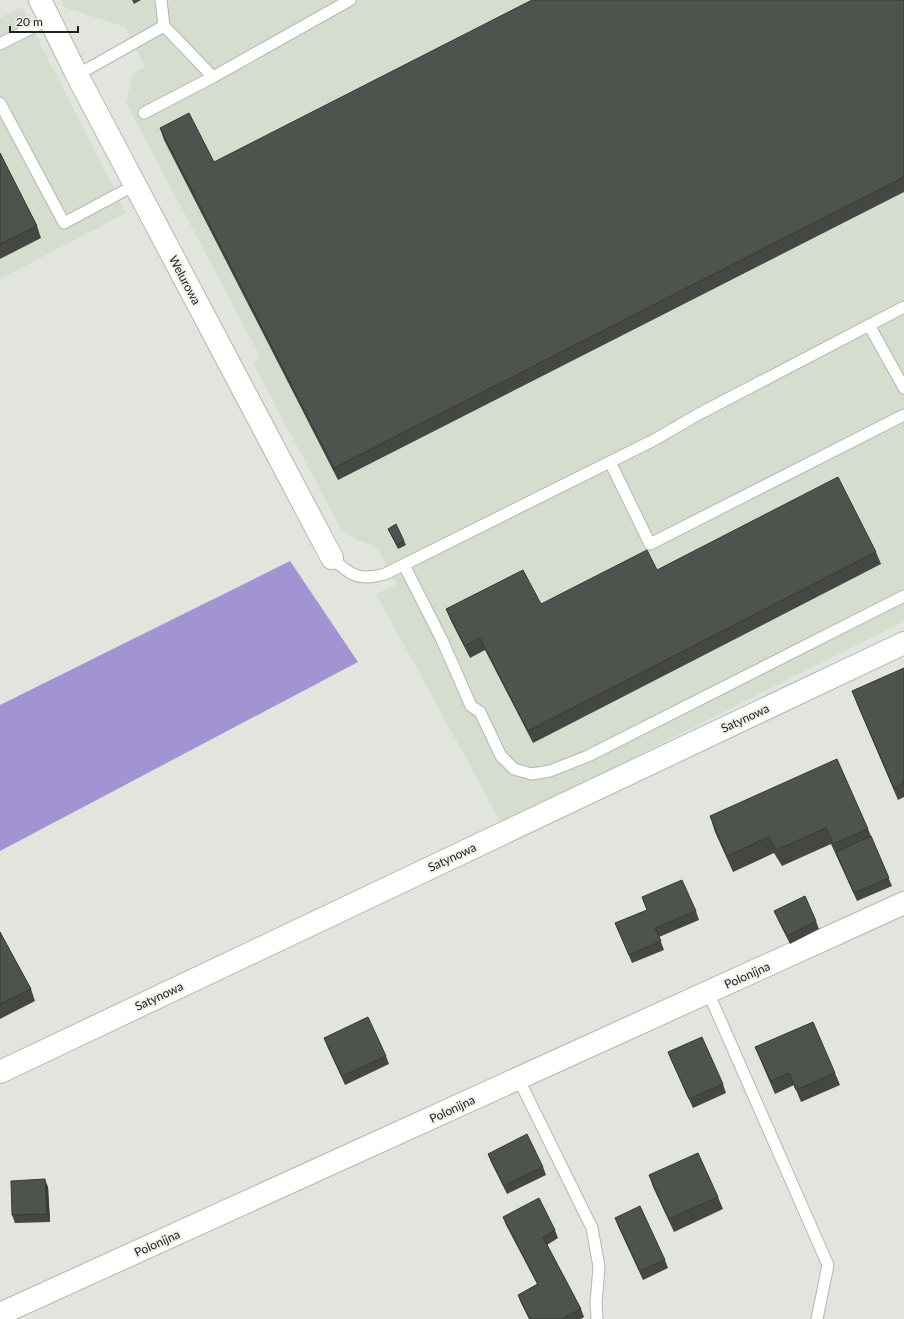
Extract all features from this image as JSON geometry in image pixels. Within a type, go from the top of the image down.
[{"type":"street","name":"Welurowa","points":[[45,9],[77,75],[332,558]]},
{"type":"street","name":"Satynowa","points":[[0,1072],[904,643]]},
{"type":"street","name":"Polonijna","points":[[0,1314],[904,903]]},
{"type":"lane","points":[[161,0],[164,26],[213,77]]},
{"type":"lane","points":[[144,114],[350,0]]},
{"type":"lane","points":[[0,44],[45,9]]},
{"type":"lane","points":[[77,75],[164,26]]},
{"type":"lane","points":[[0,103],[64,223],[135,185]]},
{"type":"lane","points":[[332,558],[344,569],[357,577],[371,578],[385,574],[654,440],[904,307]]},
{"type":"lane","points":[[869,325],[904,388]]},
{"type":"lane","points":[[610,462],[650,544],[904,415]]},
{"type":"lane","points":[[404,565],[442,640],[471,706],[480,712],[501,756],[514,769],[532,774],[550,771],[588,756],[904,596]]},
{"type":"lane","points":[[708,992],[828,1265],[817,1319]]},
{"type":"lane","points":[[518,1078],[592,1228],[599,1267],[596,1303],[597,1319]]},
{"type":"shaded area","points":[[61,0],[904,0],[904,621],[502,824],[376,594],[396,585],[381,555],[375,546],[358,540],[342,531],[253,363],[261,358],[126,103],[133,73],[145,67],[125,27],[64,7]]},
{"type":"shaded area","points":[[22,7],[126,213],[0,279],[0,18]]},
{"type":"shaded area","points":[[290,561],[358,662],[0,851],[0,705]]},
{"type":"building","points":[[532,0],[904,0],[904,177],[334,468],[160,128],[189,113],[214,162]]},
{"type":"building","points":[[0,153],[37,226],[0,244]]},
{"type":"building","points":[[838,477],[876,552],[528,731],[480,638],[465,646],[446,609],[523,570],[541,604],[647,550],[657,570]]},
{"type":"building","points":[[396,524],[404,541],[397,545],[388,529]]},
{"type":"building","points":[[904,668],[904,783],[894,788],[852,691]]},
{"type":"building","points":[[837,759],[868,829],[833,844],[826,828],[776,850],[769,837],[727,856],[710,816]]},
{"type":"building","points":[[871,836],[889,878],[854,893],[836,852]]},
{"type":"building","points":[[682,880],[696,911],[655,928],[661,941],[629,955],[615,923],[647,910],[642,897]]},
{"type":"building","points":[[805,896],[816,921],[787,936],[774,911]]},
{"type":"building","points":[[0,932],[31,989],[0,1004]]},
{"type":"building","points":[[368,1017],[386,1056],[342,1076],[324,1038]]},
{"type":"building","points":[[813,1022],[835,1073],[796,1090],[789,1073],[771,1081],[755,1047]]},
{"type":"building","points":[[702,1037],[723,1084],[689,1099],[668,1052]]},
{"type":"building","points":[[527,1134],[543,1167],[504,1186],[488,1154]]},
{"type":"building","points":[[698,1153],[718,1197],[669,1219],[649,1175]]},
{"type":"building","points":[[45,1179],[47,1214],[12,1215],[11,1181]]},
{"type":"building","points":[[539,1198],[555,1230],[543,1237],[581,1309],[561,1319],[530,1319],[518,1295],[538,1284],[503,1217]]},
{"type":"building","points":[[640,1206],[665,1260],[640,1271],[615,1218]]}]
